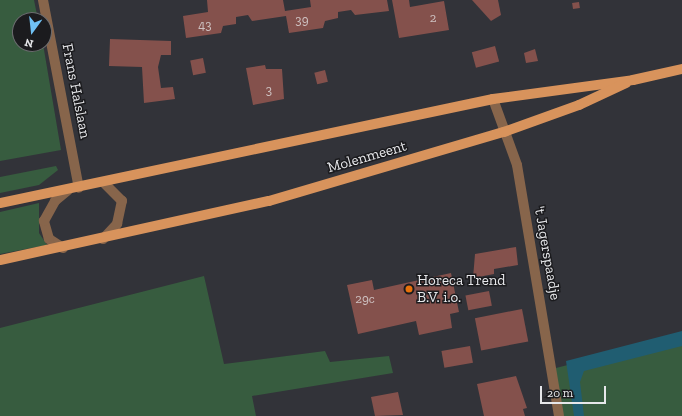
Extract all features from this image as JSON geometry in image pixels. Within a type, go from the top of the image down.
[{"type":"main road","name":"Molenmeent","points":[[0,203],[104,183],[493,99],[633,80],[682,69]]},
{"type":"main road","name":"Molenmeent","points":[[0,260],[63,248],[269,201],[504,132],[579,105],[633,80]]},
{"type":"street","name":"Frans Halslaan","points":[[43,0],[79,188]]},
{"type":"street","name":"'t Jagerspaadje","points":[[493,99],[517,165],[559,416]]},
{"type":"street","points":[[103,239],[117,224],[122,201],[104,183]]},
{"type":"street","points":[[63,248],[49,239],[44,221],[55,201],[68,190]]},
{"type":"green space","points":[[0,0],[34,0],[36,12],[12,12],[12,52],[44,52],[61,150],[0,161]]},
{"type":"green space","points":[[56,166],[58,170],[39,185],[0,193],[0,177]]},
{"type":"green space","points":[[39,203],[39,233],[47,245],[0,254],[0,212]]},
{"type":"green space","points":[[204,276],[224,364],[325,351],[330,362],[389,356],[393,373],[252,396],[256,416],[0,416],[0,328]]},
{"type":"green space","points":[[682,336],[682,416],[558,416],[552,369]]},
{"type":"water","points":[[682,331],[682,346],[584,371],[580,382],[584,416],[574,416],[566,361]]},
{"type":"building","points":[[207,0],[283,0],[285,11],[311,7],[310,0],[387,0],[389,11],[355,15],[351,10],[338,12],[338,18],[325,21],[323,28],[289,33],[286,16],[252,21],[248,15],[236,17],[236,24],[223,26],[221,33],[186,38],[183,16],[208,12]]},
{"type":"building","points":[[392,0],[409,0],[410,7],[444,1],[449,30],[399,38]]},
{"type":"building","points":[[472,0],[498,0],[501,15],[491,21]]},
{"type":"building","points":[[579,2],[580,8],[573,9],[572,3]]},
{"type":"building","points":[[110,39],[171,41],[171,55],[161,55],[158,67],[161,88],[173,87],[175,99],[144,103],[142,67],[109,66]]},
{"type":"building","points":[[495,46],[499,61],[476,68],[472,52]]},
{"type":"building","points":[[535,49],[538,61],[526,63],[524,53]]},
{"type":"building","points":[[203,58],[206,73],[193,75],[190,60]]},
{"type":"building","points":[[265,65],[266,69],[282,69],[284,99],[253,105],[246,68]]},
{"type":"building","points":[[325,70],[328,82],[317,84],[314,73]]},
{"type":"building","points":[[516,247],[518,265],[494,269],[494,274],[473,278],[475,254]]},
{"type":"building","points":[[451,273],[459,312],[450,314],[452,328],[419,335],[416,321],[358,334],[347,285],[372,280],[374,290]]},
{"type":"building","points":[[489,291],[492,306],[468,310],[465,296]]},
{"type":"building","points":[[522,309],[528,341],[481,351],[475,318]]},
{"type":"building","points":[[470,346],[473,363],[444,368],[441,351]]},
{"type":"building","points":[[516,376],[527,408],[523,409],[525,416],[484,416],[477,384]]},
{"type":"building","points":[[398,392],[403,415],[375,416],[371,397]]},
{"type":"place","name":"Horeca Trend B.V. i.o.","points":[[409,289]]}]
